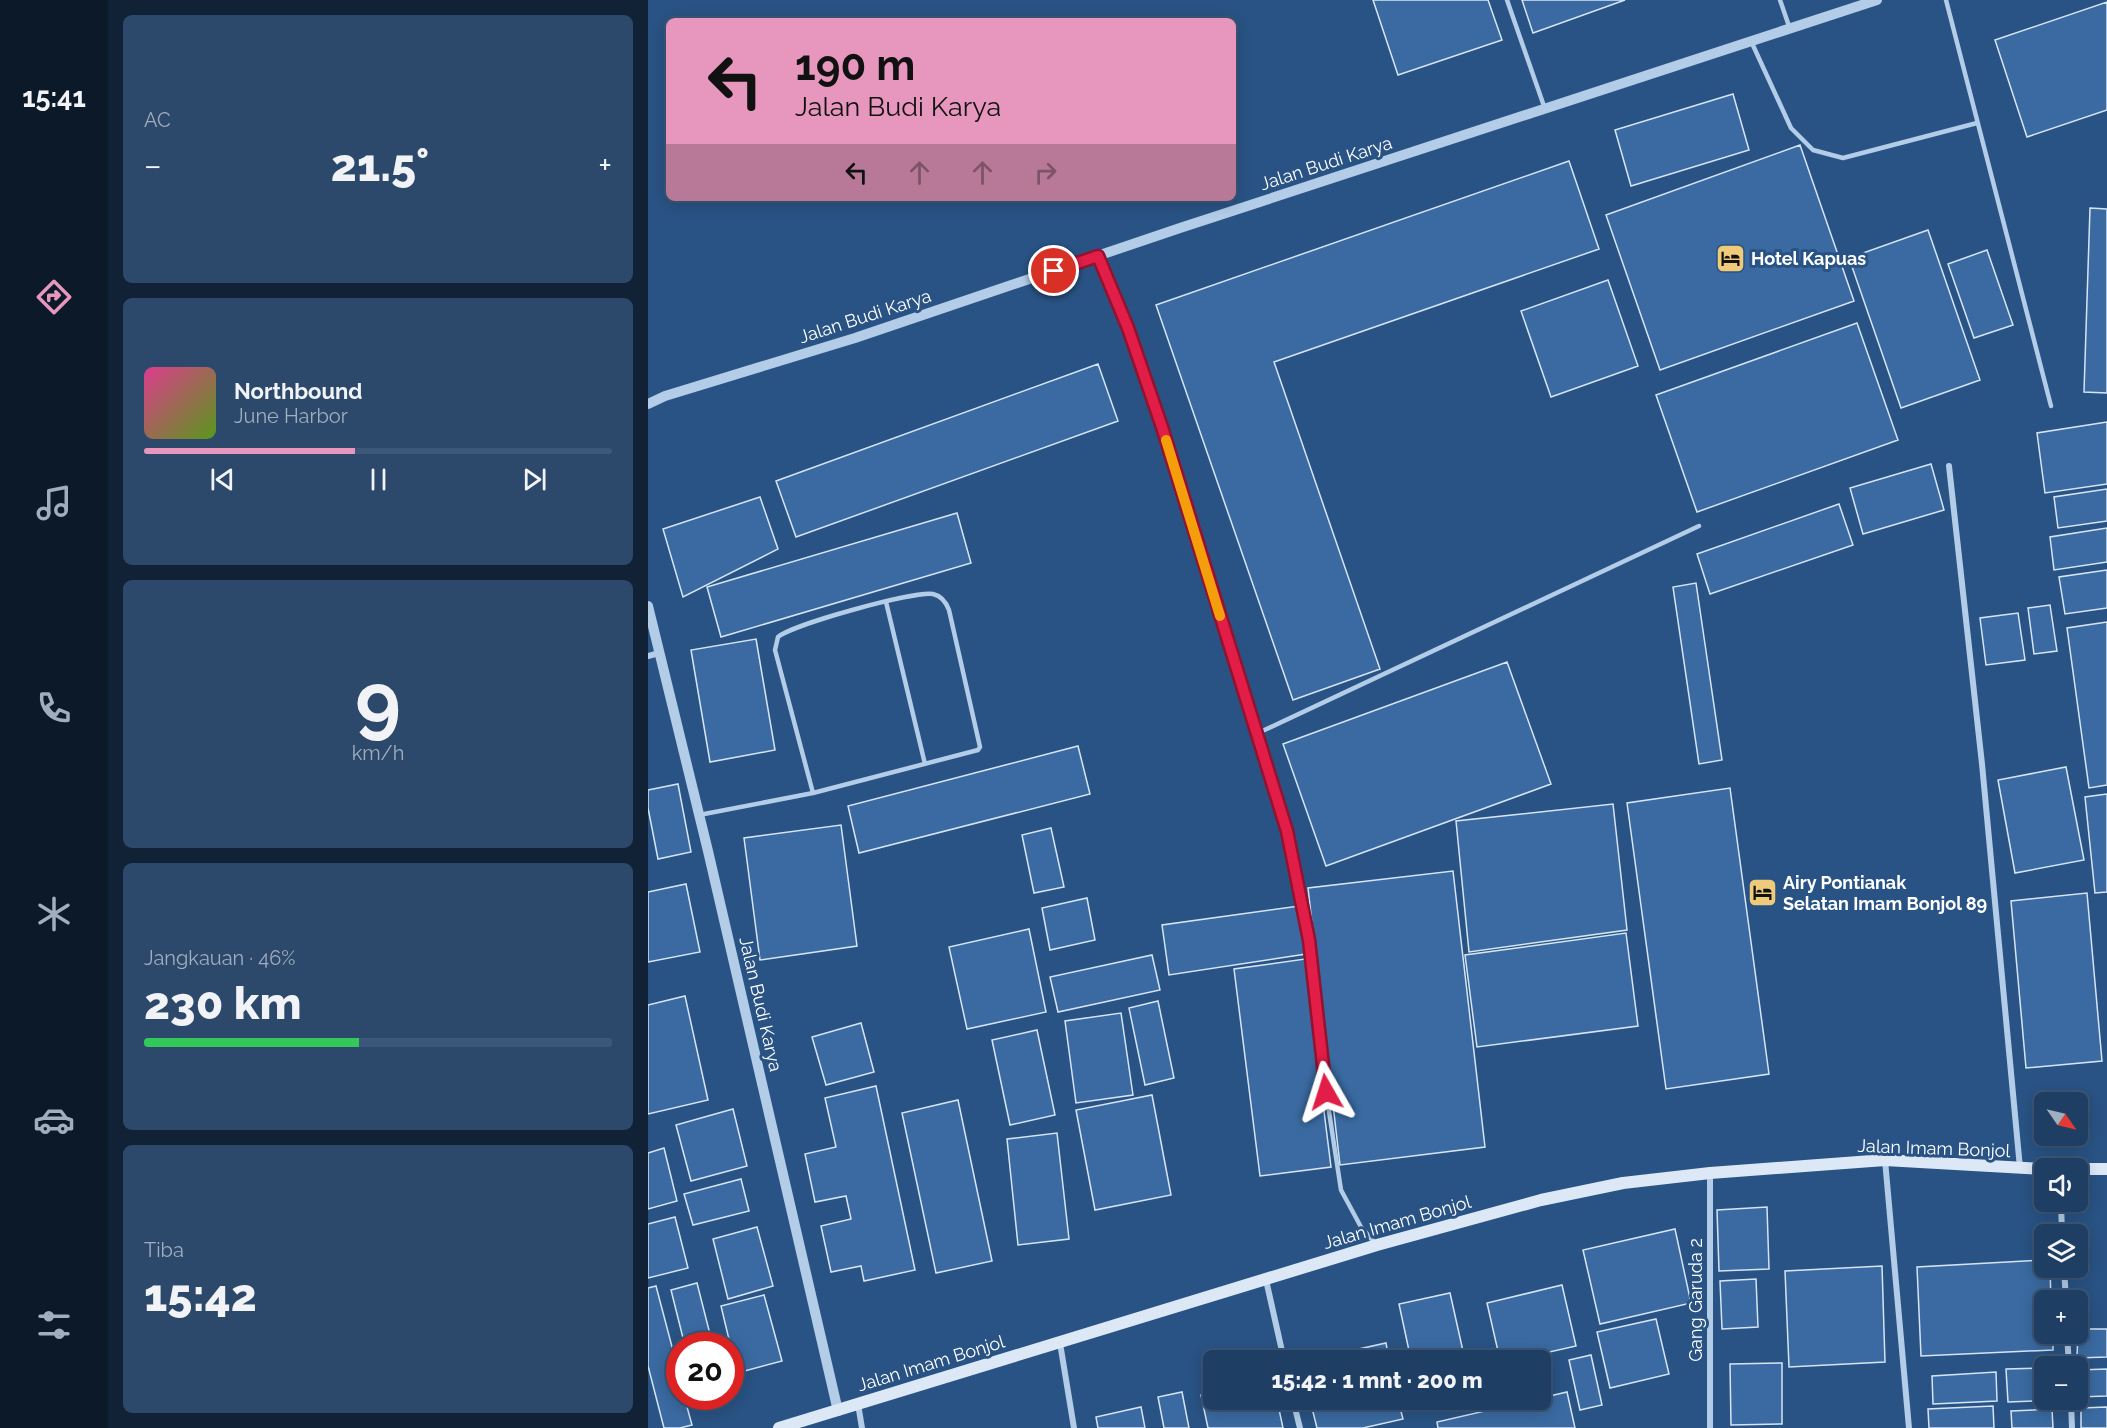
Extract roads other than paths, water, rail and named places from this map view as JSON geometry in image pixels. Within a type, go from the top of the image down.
[{"type":"main road","name":"Jalan Imam Bonjol","points":[[779,1428],[1377,1245],[1541,1200],[1623,1183],[1710,1173],[1885,1160],[2034,1169]]},
{"type":"main road","points":[[2088,1169],[2107,1169]]},
{"type":"street","name":"Jalan Budi Karya","points":[[648,404],[664,396],[855,338],[1877,0]]},
{"type":"street","points":[[1949,466],[1982,764],[2020,1169]]},
{"type":"street","name":"Jalan Budi Karya","points":[[648,606],[838,1411]]},
{"type":"street","points":[[648,656],[659,653]]},
{"type":"street","points":[[1885,1160],[1909,1428]]},
{"type":"street","name":"Gang Garuda 2","points":[[1710,1173],[1710,1428]]},
{"type":"street","points":[[1266,1280],[1282,1350]]},
{"type":"street","points":[[1059,1343],[1074,1428]]},
{"type":"street","points":[[858,1404],[862,1428]]},
{"type":"street","points":[[1296,1410],[1300,1428]]},
{"type":"street","points":[[2071,1410],[2072,1428]]},
{"type":"lane","points":[[1507,0],[1545,109]]},
{"type":"lane","points":[[1780,0],[1790,29]]},
{"type":"lane","points":[[1946,0],[2051,406]]},
{"type":"lane","points":[[1752,41],[1791,128],[1813,150],[1843,158],[1977,123]]},
{"type":"lane","points":[[1098,256],[1128,328],[1162,427],[1287,831],[1309,940],[1326,1092],[1341,1191],[1361,1227],[1377,1245]]},
{"type":"lane","points":[[1256,734],[1699,525]]},
{"type":"lane","points":[[699,815],[813,792],[978,750],[980,747],[949,610],[944,601],[931,594],[886,602],[796,627],[782,634],[776,641],[774,650],[813,792]]},
{"type":"lane","points":[[886,602],[925,764]]},
{"type":"place","name":"Hotel Kapuas","points":[[1730,258]]},
{"type":"place","name":"Airy Pontianak Selatan Imam Bonjol 89","points":[[1762,892]]}]
